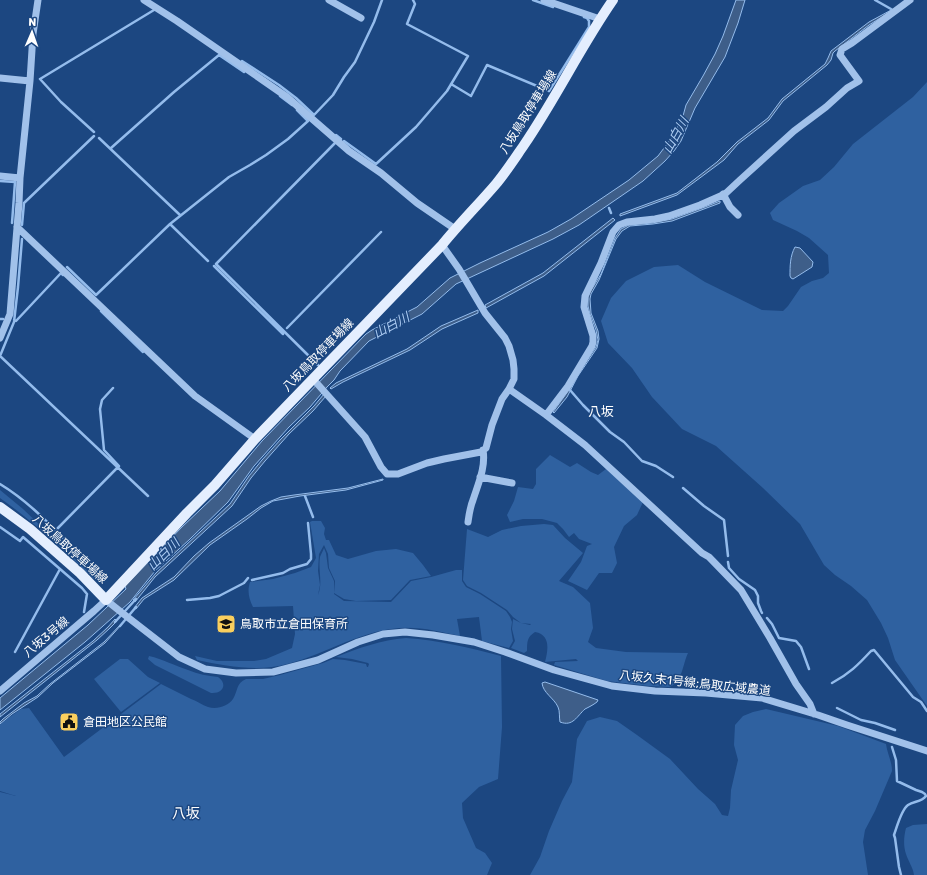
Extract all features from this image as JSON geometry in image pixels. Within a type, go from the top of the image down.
[{"type":"main road","name":"八坂鳥取停車場線","points":[[0,507],[30,529],[80,572],[107,601],[187,513],[215,485],[255,439],[442,246],[455,229],[497,184],[524,144],[613,0]]},
{"type":"street","points":[[0,338],[10,314],[20,178],[30,81],[33,34],[38,0]]},
{"type":"street","points":[[144,0],[287,97],[349,151],[381,173],[417,202],[455,229]]},
{"type":"street","points":[[329,0],[361,18]]},
{"type":"street","points":[[544,0],[600,19]]},
{"type":"street","points":[[546,415],[568,386],[594,342],[584,307],[585,296],[601,263],[613,232],[619,225],[627,222],[669,216],[700,205],[723,194],[794,131],[826,107],[847,88],[859,81],[840,55],[842,49],[910,0]]},
{"type":"street","points":[[0,78],[30,81]]},
{"type":"street","points":[[0,176],[20,178]]},
{"type":"street","points":[[723,194],[730,207],[738,215]]},
{"type":"street","points":[[17,227],[195,396],[255,439]]},
{"type":"street","points":[[313,379],[365,437],[381,467],[387,474],[398,474],[444,459],[481,452],[486,448],[492,425],[502,399],[514,379],[513,360],[505,338],[484,313],[459,269],[442,246]]},
{"type":"street","points":[[509,389],[585,445],[702,553],[710,557],[741,590],[796,684],[810,704],[814,714]]},
{"type":"street","points":[[468,522],[472,501],[480,477],[484,457],[483,450]]},
{"type":"street","points":[[480,477],[512,483]]},
{"type":"street","name":"八坂久末1号線;鳥取広域農道","points":[[107,601],[179,657],[205,669],[236,673],[273,672],[318,660],[358,642],[383,634],[405,632],[433,635],[474,642],[554,670],[612,686],[654,691],[706,693],[762,698],[927,751]]},
{"type":"street","name":"八坂3号線","points":[[0,691],[107,601]]},
{"type":"shaded area","points":[[927,82],[927,706],[895,660],[888,638],[881,623],[867,600],[824,565],[800,524],[763,488],[716,446],[682,429],[652,397],[632,368],[608,343],[601,321],[611,298],[626,281],[654,267],[678,265],[705,282],[762,310],[783,311],[801,287],[812,281],[823,278],[829,273],[828,255],[809,238],[773,220],[770,213],[779,203],[803,186],[820,180],[834,167],[853,144],[913,97]]},
{"type":"shaded area","points":[[550,455],[570,467],[577,463],[598,475],[606,469],[643,502],[637,515],[624,526],[614,547],[617,563],[612,573],[599,573],[587,590],[568,581],[581,562],[587,546],[592,544],[579,539],[574,533],[569,537],[557,523],[542,519],[523,519],[510,522],[507,515],[514,501],[518,487],[533,489],[536,484],[536,469]]},
{"type":"shaded area","points":[[0,490],[23,509],[95,578],[94,579],[37,527],[0,498]]},
{"type":"shaded area","points":[[321,521],[325,528],[324,534],[326,540],[329,540],[336,555],[348,559],[376,551],[396,549],[413,553],[431,576],[410,580],[391,600],[356,601],[344,599],[334,593],[344,601],[391,602],[411,581],[456,570],[462,570],[462,581],[466,587],[480,594],[506,611],[510,617],[512,622],[511,629],[513,641],[509,648],[482,641],[479,617],[457,619],[460,636],[417,628],[391,629],[361,637],[287,664],[272,667],[244,667],[197,660],[195,656],[217,661],[254,661],[266,659],[292,648],[295,634],[293,606],[253,607],[250,601],[249,585],[250,582],[273,579],[311,567],[316,558],[310,522]],"holes":[[[324,545],[328,554],[329,568],[335,581],[334,593],[334,581],[328,568],[324,548],[320,557],[320,585],[318,571],[319,554]]]},
{"type":"shaded area","points":[[544,524],[553,525],[565,538],[583,553],[559,581],[573,587],[590,603],[593,628],[588,642],[596,648],[626,652],[688,653],[682,673],[677,682],[669,687],[607,681],[554,665],[555,662],[578,661],[576,659],[545,662],[547,653],[546,640],[544,636],[535,632],[530,636],[527,642],[527,651],[524,653],[511,648],[515,641],[512,629],[513,619],[521,623],[507,610],[481,593],[467,586],[463,580],[467,529],[488,537],[502,530],[521,526]]},
{"type":"shaded area","points":[[406,638],[442,642],[501,656],[502,727],[498,779],[479,787],[462,803],[463,818],[476,848],[485,853],[492,863],[487,875],[0,875],[0,792],[16,796],[0,791],[0,725],[21,709],[29,708],[64,757],[161,684],[206,706],[211,708],[219,708],[233,699],[240,683],[246,679],[263,679],[333,659],[366,664],[368,667],[368,663],[336,657],[379,643]]},
{"type":"shaded area","points":[[149,656],[196,673],[218,677],[223,683],[223,688],[219,692],[211,693],[155,665],[148,659]]},
{"type":"shaded area","points":[[120,659],[128,659],[148,677],[160,683],[121,712],[94,679]]},
{"type":"shaded area","points":[[766,709],[838,726],[886,744],[892,771],[865,830],[863,842],[868,875],[530,875],[540,857],[549,831],[572,782],[577,739],[587,721],[600,717],[617,721],[670,759],[698,789],[715,804],[722,815],[728,816],[731,790],[738,760],[734,745],[735,725],[743,716]]},
{"type":"shaded area","points":[[927,824],[927,875],[914,875],[904,847],[906,828],[913,825]]},
{"type":"water","name":"山白川","points":[[736,0],[745,0],[725,57],[695,108],[681,141],[665,161],[643,181],[579,225],[553,239],[456,284],[422,314],[369,341],[340,371],[310,407],[289,427],[254,466],[228,502],[155,571],[130,602],[85,642],[0,710],[0,698],[88,625],[126,589],[125,586],[182,527],[220,491],[262,441],[366,334],[417,307],[450,278],[548,232],[571,219],[629,180],[658,156],[673,136],[683,116],[686,105],[715,54]]},
{"type":"water","points":[[893,9],[835,51],[827,65],[783,101],[769,120],[738,144],[724,160],[677,195],[620,216],[620,214],[677,193],[717,162],[737,142],[768,118],[782,99],[825,64],[831,51],[869,22]]},
{"type":"water","points":[[720,201],[720,203],[672,221],[630,226],[622,231],[616,239],[599,280],[591,294],[591,313],[598,331],[599,339],[597,348],[578,376],[567,397],[554,413],[553,412],[572,386],[575,379],[596,347],[598,340],[588,306],[588,297],[601,274],[615,238],[621,229],[629,225],[672,219]]},
{"type":"water","points":[[613,218],[615,220],[544,276],[486,308],[485,305],[543,273]]},
{"type":"water","points":[[795,247],[800,248],[813,262],[812,267],[793,279],[790,276],[790,265]]},
{"type":"water","points":[[478,310],[478,313],[442,329],[410,350],[331,389],[330,388],[336,383],[407,349],[441,326]]},
{"type":"water","points":[[324,394],[326,396],[313,411],[289,434],[251,478],[232,506],[155,577],[135,602],[133,600],[156,573],[230,504],[262,460]]},
{"type":"water","points":[[383,479],[346,490],[273,501],[210,545],[174,580],[144,599],[136,609],[134,608],[142,598],[174,577],[209,543],[261,506],[281,497],[348,488]]},
{"type":"water","points":[[115,619],[117,621],[97,640],[0,717],[0,714],[93,641]]},
{"type":"water","points":[[121,624],[105,643],[53,683],[38,697],[12,714],[0,724],[3,719],[24,703],[37,696],[50,684],[104,642]]},
{"type":"water","points":[[545,682],[598,700],[596,703],[585,709],[572,722],[560,722],[558,707],[543,687],[542,683]]},
{"type":"waterway","points":[[314,115],[333,95],[355,62],[374,22],[382,0]]},
{"type":"waterway","points":[[344,141],[376,164],[416,127],[447,91],[468,56],[407,24],[415,4],[413,0]]},
{"type":"waterway","points":[[533,0],[553,7]]},
{"type":"waterway","points":[[875,0],[891,9]]},
{"type":"waterway","points":[[94,132],[61,102],[40,79],[154,10]]},
{"type":"waterway","points":[[451,84],[471,96],[487,65],[549,91],[589,27],[589,21],[584,17]]},
{"type":"waterway","points":[[111,148],[174,92],[219,55],[244,72]]},
{"type":"waterway","points":[[242,61],[279,85],[313,114]]},
{"type":"waterway","points":[[280,96],[292,105]]},
{"type":"waterway","points":[[297,110],[307,120]]},
{"type":"waterway","points":[[67,267],[96,295],[170,224],[229,177],[266,155],[288,139],[308,121]]},
{"type":"waterway","points":[[336,135],[341,139]]},
{"type":"waterway","points":[[22,225],[24,203],[94,136]]},
{"type":"waterway","points":[[99,138],[180,215]]},
{"type":"waterway","points":[[318,365],[216,264],[335,143]]},
{"type":"waterway","points":[[0,181],[15,182],[12,223]]},
{"type":"waterway","points":[[609,208],[611,213]]},
{"type":"waterway","points":[[170,224],[208,261]]},
{"type":"waterway","points":[[287,328],[381,232]]},
{"type":"waterway","points":[[0,356],[14,322],[22,239]]},
{"type":"waterway","points":[[214,266],[283,334]]},
{"type":"waterway","points":[[14,320],[16,321],[61,273],[63,275]]},
{"type":"waterway","points":[[101,311],[143,352]]},
{"type":"waterway","points":[[0,356],[148,496]]},
{"type":"waterway","points":[[56,530],[119,466],[104,450],[100,409],[102,400],[113,388]]},
{"type":"waterway","points":[[570,390],[610,432],[624,442],[642,461],[656,466],[673,477]]},
{"type":"waterway","points":[[0,484],[31,507],[78,553]]},
{"type":"waterway","points":[[683,488],[704,506],[724,520],[728,556]]},
{"type":"waterway","points":[[305,496],[313,517]]},
{"type":"waterway","points":[[252,580],[283,573],[290,569],[307,564],[311,559],[308,523]]},
{"type":"waterway","points":[[0,527],[20,541],[23,537],[82,588],[87,594],[84,612]]},
{"type":"waterway","points":[[728,562],[729,568],[739,579],[755,590],[762,613]]},
{"type":"waterway","points":[[15,652],[60,569]]},
{"type":"waterway","points":[[187,600],[219,596],[244,583],[248,578]]},
{"type":"waterway","points":[[115,622],[136,599]]},
{"type":"waterway","points":[[120,626],[136,607]]},
{"type":"waterway","points":[[767,618],[772,624],[779,638],[796,641],[801,647],[809,669]]},
{"type":"waterway","points":[[832,683],[848,673],[871,651],[874,650],[913,697],[921,702],[927,711]]},
{"type":"waterway","points":[[837,708],[861,720],[895,730]]},
{"type":"waterway","points":[[892,747],[896,760],[897,781],[922,792],[926,796],[906,807],[901,815],[894,835],[901,875]]},
{"type":"place","name":"鳥取市立倉田保育所","points":[[226,624]]},
{"type":"place","name":"倉田地区公民館","points":[[69,722]]},
{"type":"district","name":"八坂","points":[[601,411]]},
{"type":"district","name":"八坂","points":[[186,813]]}]
